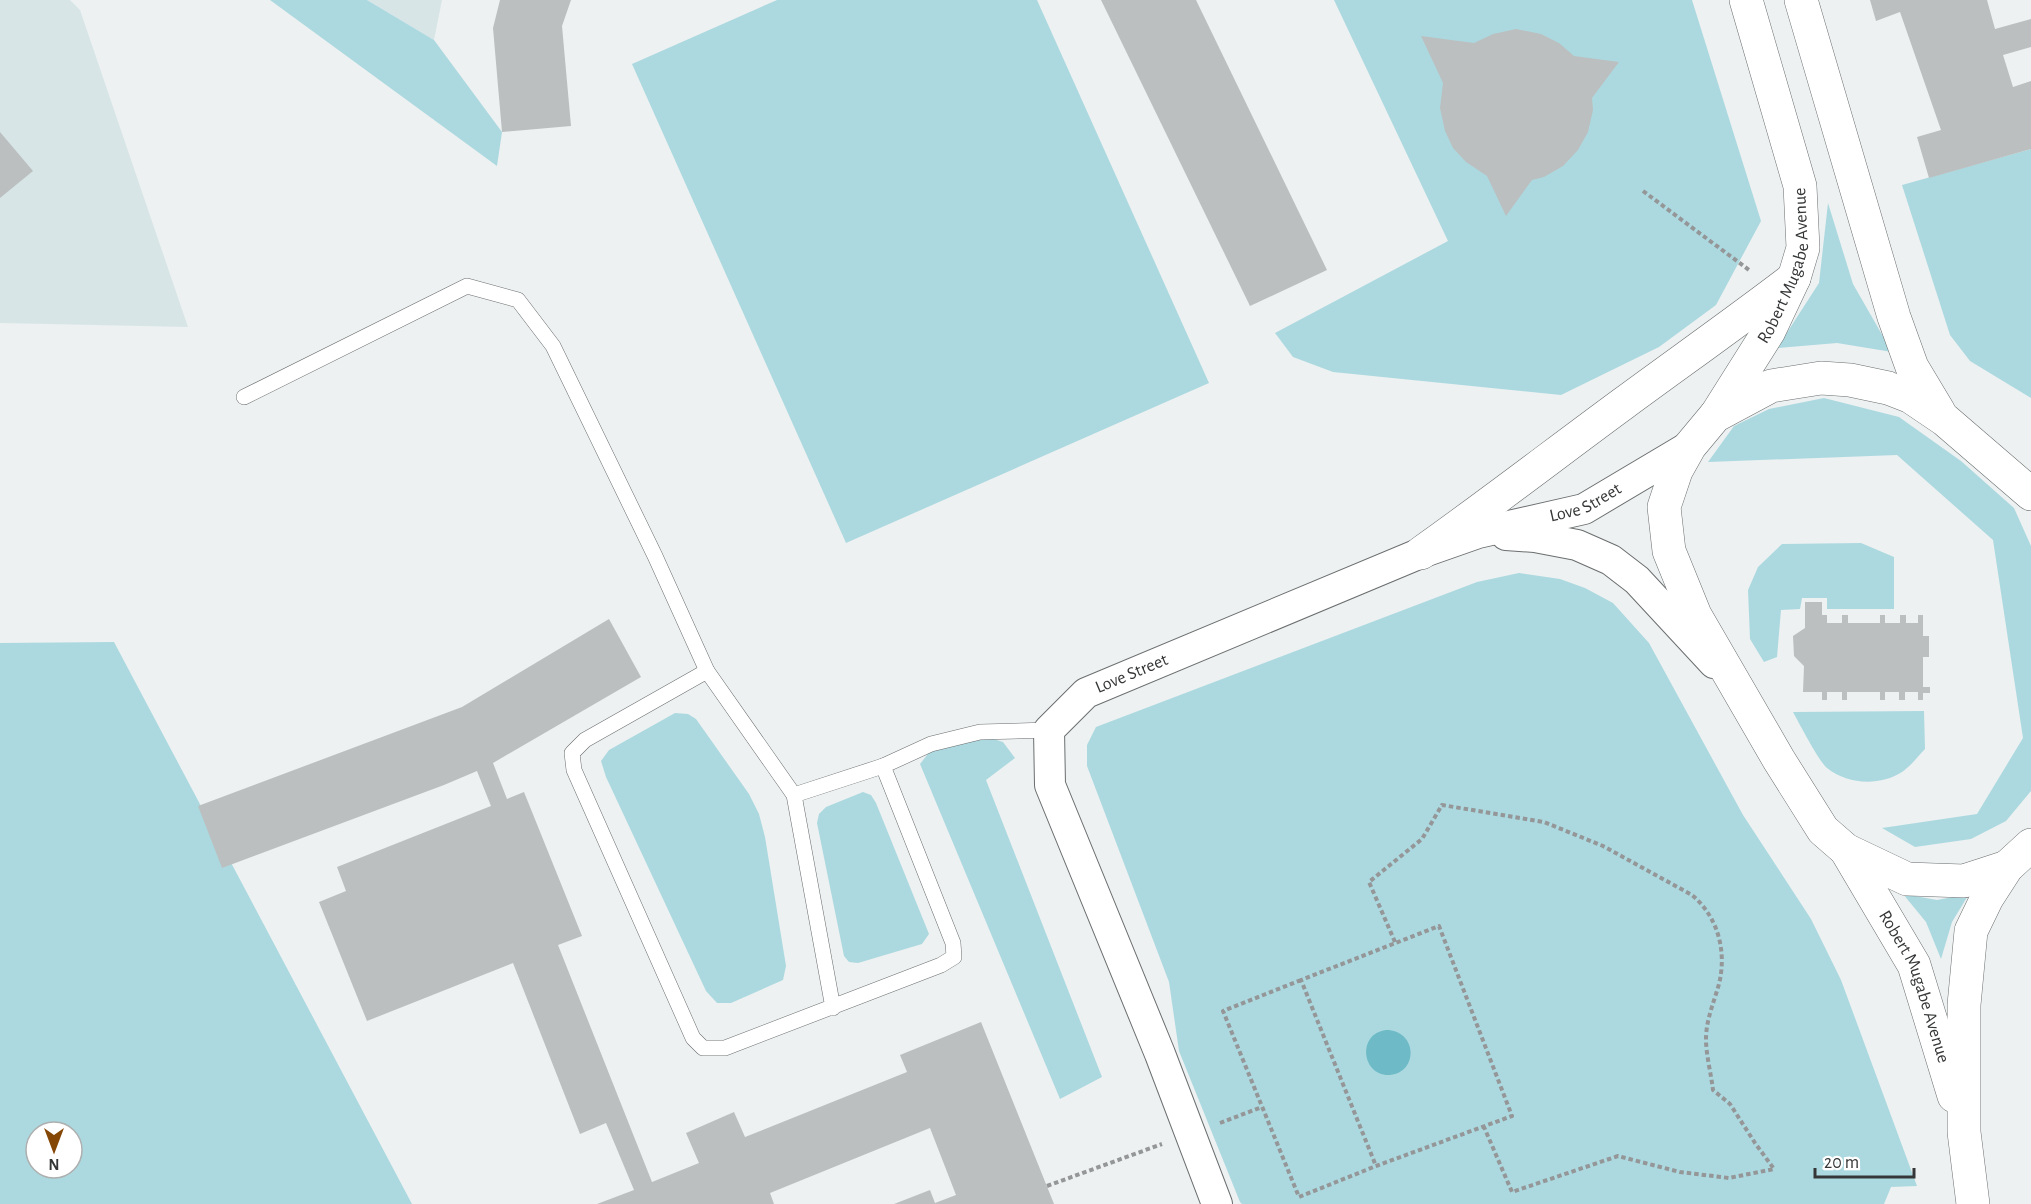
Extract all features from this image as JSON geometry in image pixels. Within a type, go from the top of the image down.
[{"type":"main road","name":"Robert Mugabe Avenue","points":[[1746,0],[1800,186],[1803,248],[1794,278],[1769,331],[1715,416],[1690,446],[1676,471],[1664,507],[1669,551],[1695,615],[1779,760],[1823,830],[1846,850],[1907,879],[1965,881],[2007,867]]},
{"type":"main road","name":"Robert Mugabe Avenue","points":[[1801,0],[1907,354],[1919,381],[1945,420]]},
{"type":"main road","points":[[1421,554],[1794,278]]},
{"type":"main road","name":"Robert Mugabe Avenue","points":[[1715,416],[1771,386],[1821,378],[1850,380],[1888,388],[1911,397],[1945,420],[2031,494]]},
{"type":"main road","name":"Robert Mugabe Avenue","points":[[1973,1204],[1965,1132],[1964,1005],[1971,931],[1987,897],[2007,867],[2031,845]]},
{"type":"main road","name":"Robert Mugabe Avenue","points":[[1846,850],[1914,965],[1965,1132]]},
{"type":"street","name":"Love Street","points":[[1048,730],[1086,693],[1421,554],[1478,533],[1584,509],[1690,446]]},
{"type":"street","name":"Robert Mugabe Avenue","points":[[1478,533],[1535,537],[1577,545],[1611,560],[1637,580],[1727,676],[1745,700]]},
{"type":"street","points":[[1048,730],[1050,785],[1192,1134],[1217,1204]]},
{"type":"lane","points":[[244,397],[467,286],[518,300],[553,346],[655,556],[707,670],[794,795],[833,1008]]},
{"type":"lane","points":[[707,670],[585,740],[572,753],[574,770],[693,1038],[703,1048],[725,1048],[833,1008],[941,965],[954,957],[953,943],[883,766]]},
{"type":"lane","points":[[794,795],[883,766],[931,744],[980,732],[1048,730]]},
{"type":"path","points":[[1643,191],[1747,270],[1794,278]]},
{"type":"path","points":[[1395,942],[1369,882],[1422,839],[1442,805],[1544,822],[1603,846],[1692,895],[1713,919],[1719,936],[1721,957],[1720,981],[1708,1022],[1706,1039],[1713,1089],[1730,1104],[1774,1169],[1729,1178],[1680,1172],[1617,1156],[1512,1192],[1484,1127]]},
{"type":"path","points":[[1439,926],[1512,1116],[1299,1197],[1223,1011],[1301,980],[1439,926]]},
{"type":"path","points":[[1301,980],[1376,1166]]},
{"type":"path","points":[[1047,1186],[1262,1107]]},
{"type":"shaded area","points":[[0,0],[70,0],[80,10],[188,327],[0,323]]},
{"type":"shaded area","points":[[270,0],[367,0],[434,40],[502,132],[497,166]]},
{"type":"shaded area","points":[[367,0],[442,0],[434,40]]},
{"type":"shaded area","points":[[777,0],[1037,0],[1209,383],[846,543],[632,64]]},
{"type":"shaded area","points":[[1334,0],[1692,0],[1761,221],[1716,305],[1659,347],[1561,395],[1333,372],[1293,357],[1275,333],[1448,241]]},
{"type":"shaded area","points":[[2031,149],[2031,398],[1970,361],[1950,335],[1902,185]]},
{"type":"shaded area","points":[[1828,203],[1853,284],[1892,352],[1837,343],[1777,348],[1819,283]]},
{"type":"shaded area","points":[[1824,398],[1899,417],[1961,461],[2014,508],[2031,546],[2031,791],[2006,821],[1971,839],[1915,847],[1882,828],[1977,814],[2023,738],[1993,540],[1897,455],[1708,462],[1734,426],[1769,409]]},
{"type":"shaded area","points":[[1861,543],[1894,557],[1894,609],[1827,609],[1827,598],[1802,598],[1800,609],[1781,610],[1777,657],[1764,662],[1750,639],[1748,590],[1758,567],[1782,544]]},
{"type":"shaded area","points":[[1519,573],[1560,579],[1585,588],[1613,603],[1649,643],[1743,815],[1811,919],[1841,980],[1917,1186],[1891,1187],[1884,1204],[1242,1204],[1240,1202],[1179,1051],[1169,982],[1087,766],[1087,745],[1096,727],[1477,582]]},
{"type":"shaded area","points":[[114,642],[412,1204],[0,1204],[0,643]]},
{"type":"shaded area","points":[[1924,711],[1925,749],[1902,772],[1893,777],[1864,782],[1844,778],[1827,768],[1793,712]]},
{"type":"shaded area","points":[[675,713],[688,714],[696,719],[749,794],[759,814],[765,837],[786,966],[783,980],[731,1003],[717,1003],[706,991],[606,777],[601,761],[609,750]]},
{"type":"shaded area","points":[[981,735],[1003,742],[1015,758],[986,780],[1102,1077],[1060,1099],[920,764],[934,746]]},
{"type":"shaded area","points":[[863,792],[871,795],[876,803],[929,934],[922,944],[858,963],[849,962],[844,956],[817,823],[819,814],[826,807]]},
{"type":"shaded area","points":[[1903,894],[1937,900],[1969,894],[1952,922],[1941,959],[1926,922]]},
{"type":"shaded area","points":[[1386,1030],[1404,1037],[1409,1043],[1410,1051],[1410,1059],[1406,1067],[1390,1075],[1381,1074],[1373,1069],[1366,1055],[1370,1039],[1376,1033]]},
{"type":"building","points":[[500,0],[571,0],[562,26],[571,126],[502,132],[493,28]]},
{"type":"building","points":[[1101,0],[1196,0],[1327,270],[1250,306]]},
{"type":"building","points":[[1870,0],[1987,0],[1995,29],[2031,19],[2031,47],[2003,55],[2013,87],[2031,81],[2031,149],[1929,178],[1917,137],[1941,130],[1900,12],[1876,21]]},
{"type":"building","points":[[1516,29],[1541,34],[1559,43],[1574,56],[1619,62],[1592,98],[1593,110],[1588,132],[1578,150],[1563,166],[1544,177],[1532,180],[1506,216],[1487,176],[1466,162],[1453,148],[1445,131],[1440,108],[1443,83],[1421,36],[1474,43],[1493,34]]},
{"type":"building","points":[[0,132],[33,171],[0,198]]},
{"type":"building","points":[[1805,602],[1822,602],[1822,615],[1827,615],[1827,623],[1842,623],[1842,615],[1848,615],[1848,623],[1880,623],[1880,615],[1885,615],[1885,623],[1900,623],[1900,615],[1906,615],[1906,623],[1918,623],[1918,615],[1923,615],[1923,636],[1929,636],[1929,657],[1923,657],[1923,687],[1930,687],[1930,693],[1923,693],[1923,700],[1918,700],[1918,692],[1905,692],[1905,700],[1899,700],[1899,692],[1885,692],[1885,700],[1880,700],[1880,692],[1847,692],[1847,700],[1842,700],[1842,692],[1827,692],[1827,700],[1822,700],[1822,692],[1803,692],[1804,666],[1794,656],[1793,636],[1805,628]]},
{"type":"building","points":[[609,619],[641,677],[493,763],[507,799],[524,792],[582,936],[558,945],[652,1182],[699,1163],[686,1133],[734,1112],[745,1137],[907,1072],[900,1055],[981,1022],[1054,1204],[894,1204],[930,1190],[935,1203],[956,1195],[930,1128],[770,1193],[774,1204],[597,1204],[634,1190],[606,1123],[580,1134],[513,963],[367,1021],[319,902],[346,891],[337,867],[491,806],[477,771],[222,868],[198,806],[462,707]]}]
